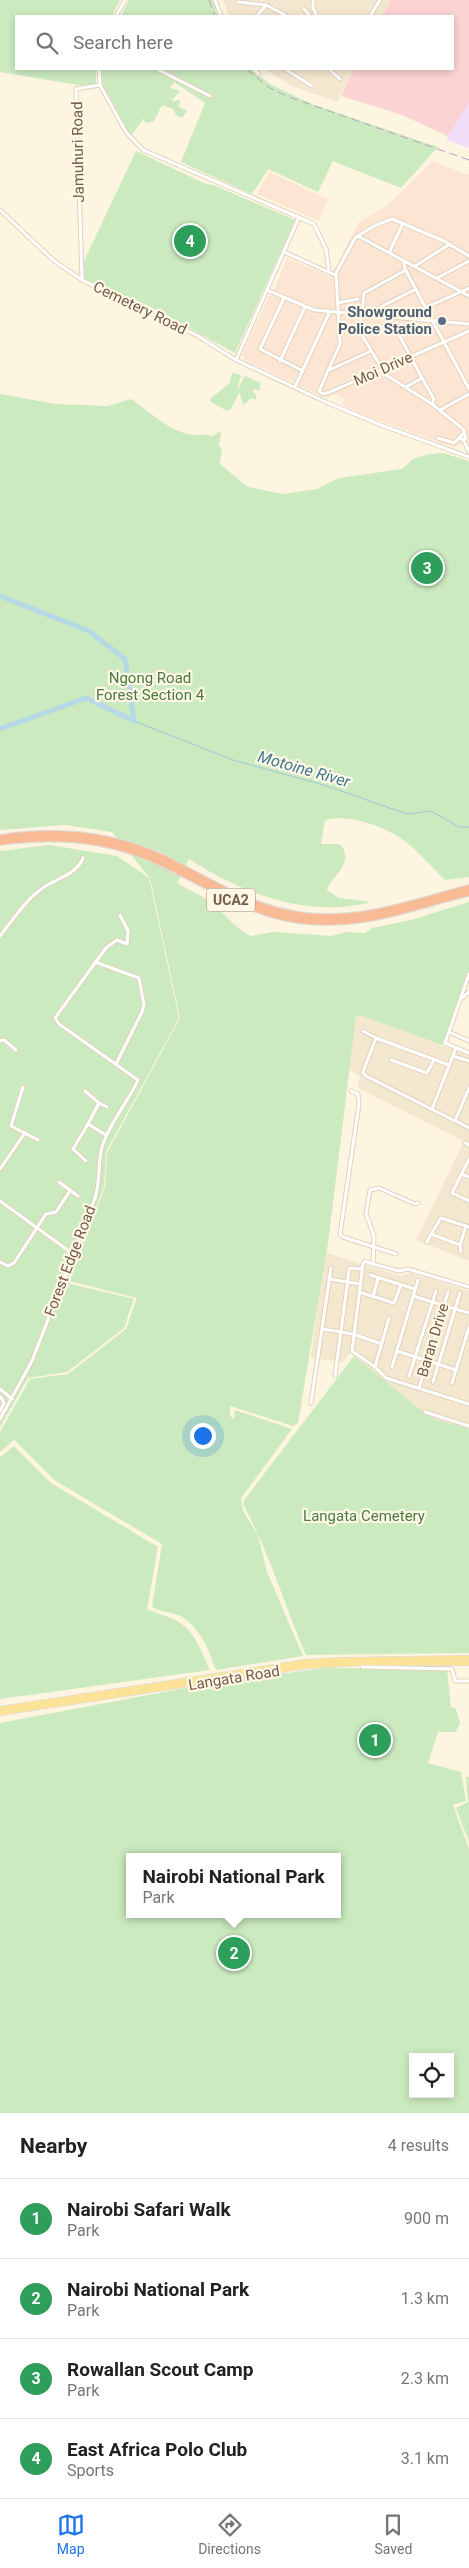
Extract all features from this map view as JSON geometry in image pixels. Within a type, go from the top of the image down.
[{"type":"highway","name":"UCA2","points":[[0,838],[51,832],[83,835],[114,841],[163,858],[220,889],[258,905],[306,916],[333,918],[378,913],[469,888]]},
{"type":"highway","name":"UCA2","points":[[0,842],[51,838],[101,842],[146,856],[252,909],[281,917],[316,922],[371,920],[469,893]]},
{"type":"main road","name":"Langata Road","points":[[0,1709],[306,1662],[469,1658]]},
{"type":"main road","name":"Langata Road","points":[[0,1714],[308,1666],[362,1663],[469,1663]]},
{"type":"street","points":[[117,15],[125,0]]},
{"type":"street","points":[[215,0],[221,15]]},
{"type":"street","points":[[313,0],[313,8],[317,15]]},
{"type":"street","points":[[371,15],[380,0]]},
{"type":"street","points":[[238,2],[266,5],[285,15]]},
{"type":"street","points":[[258,15],[266,5]]},
{"type":"street","points":[[304,9],[309,15]]},
{"type":"street","points":[[99,70],[100,85]]},
{"type":"street","points":[[159,70],[210,96]]},
{"type":"street","points":[[254,70],[259,74]]},
{"type":"street","points":[[286,70],[312,86]]},
{"type":"street","points":[[330,70],[340,79]]},
{"type":"street","name":"Jamuhuri Road","points":[[82,280],[76,89],[100,85],[126,132],[143,150],[299,217],[317,227],[326,249],[329,272]]},
{"type":"street","name":"Cemetery Road","points":[[0,210],[53,260],[82,280],[198,336],[236,360],[296,385],[381,425],[469,453]]},
{"type":"street","points":[[236,360],[299,217]]},
{"type":"street","points":[[327,372],[340,343],[335,275],[351,244],[358,236],[386,220],[403,223],[451,244],[469,256]]},
{"type":"street","points":[[389,253],[403,223]]},
{"type":"street","points":[[358,236],[469,296]]},
{"type":"street","points":[[415,266],[451,244]]},
{"type":"street","points":[[284,252],[335,275]]},
{"type":"street","points":[[404,261],[406,270],[425,308],[469,389]]},
{"type":"street","points":[[437,278],[469,261]]},
{"type":"street","points":[[406,270],[364,293],[363,337],[387,376],[432,404],[464,430],[469,453]]},
{"type":"street","points":[[407,318],[469,288]]},
{"type":"street","points":[[363,314],[416,289]]},
{"type":"street","points":[[267,290],[305,307],[337,312],[469,324]]},
{"type":"street","points":[[284,298],[260,348],[262,352],[303,371]]},
{"type":"street","points":[[337,303],[358,299]]},
{"type":"street","points":[[280,361],[305,307]]},
{"type":"street","points":[[296,385],[330,311]]},
{"type":"street","points":[[390,317],[434,399],[432,404]]},
{"type":"street","name":"Moi Drive","points":[[327,372],[319,388],[321,393],[325,394],[469,331]]},
{"type":"street","points":[[327,372],[370,350]]},
{"type":"street","points":[[406,387],[422,378]]},
{"type":"street","points":[[440,410],[469,394]]},
{"type":"street","points":[[438,438],[454,444],[464,436]]},
{"type":"street","points":[[0,936],[37,892],[74,871],[83,858]]},
{"type":"street","points":[[95,962],[139,978],[144,1005],[116,1064],[55,1020],[56,1014],[95,962],[115,941],[127,944],[128,931],[120,915]]},
{"type":"street","points":[[469,974],[446,1040],[446,1044],[469,1053]]},
{"type":"street","points":[[460,1000],[469,992]]},
{"type":"street","points":[[363,1031],[376,1038],[450,1065]]},
{"type":"street","points":[[449,1032],[469,1041]]},
{"type":"street","points":[[376,1038],[364,1074],[469,1128]]},
{"type":"street","points":[[0,1041],[4,1040],[16,1050]]},
{"type":"street","points":[[432,1109],[456,1048]]},
{"type":"street","points":[[453,1056],[469,1062]]},
{"type":"street","points":[[391,1060],[427,1073],[434,1060]]},
{"type":"street","name":"Forest Edge Road","points":[[0,1419],[32,1361],[73,1254],[100,1180],[101,1149],[106,1134],[137,1079],[116,1064]]},
{"type":"street","points":[[23,1087],[10,1124],[38,1140]]},
{"type":"street","points":[[455,1121],[467,1098],[469,1088]]},
{"type":"street","points":[[86,1091],[99,1103],[107,1107]]},
{"type":"street","points":[[351,1091],[358,1094],[359,1104],[340,1234],[343,1238],[396,1254]]},
{"type":"street","points":[[86,1161],[73,1149],[99,1103]]},
{"type":"street","points":[[88,1124],[106,1134]]},
{"type":"street","points":[[0,1170],[26,1133]]},
{"type":"street","points":[[465,1143],[469,1146]]},
{"type":"street","points":[[469,1159],[452,1193],[469,1201]]},
{"type":"street","points":[[461,1174],[469,1176]]},
{"type":"street","points":[[59,1182],[78,1196]]},
{"type":"street","points":[[373,1264],[374,1236],[366,1214],[370,1190],[379,1188],[412,1203],[418,1203]]},
{"type":"street","points":[[0,1262],[7,1266],[13,1264],[37,1227],[48,1213],[56,1212],[70,1191]]},
{"type":"street","points":[[0,1208],[2,1202],[73,1254]]},
{"type":"street","points":[[428,1242],[441,1218],[468,1227],[460,1245],[461,1252]]},
{"type":"street","points":[[431,1234],[460,1245]]},
{"type":"street","points":[[469,1287],[408,1269],[399,1271],[365,1261],[362,1269],[352,1351],[375,1367],[386,1378],[469,1404]]},
{"type":"street","points":[[311,1402],[331,1268]]},
{"type":"street","points":[[335,1376],[349,1269],[362,1269]]},
{"type":"street","points":[[370,1275],[415,1289]]},
{"type":"street","points":[[372,1296],[378,1278]]},
{"type":"street","points":[[329,1279],[360,1284]]},
{"type":"street","points":[[392,1367],[418,1280]]},
{"type":"street","points":[[359,1292],[395,1303],[401,1285]]},
{"type":"street","points":[[409,1376],[436,1291]]},
{"type":"street","name":"Baran Drive","points":[[419,1388],[448,1292]]},
{"type":"street","points":[[433,1382],[460,1293]]},
{"type":"street","points":[[414,1296],[469,1313]]},
{"type":"street","points":[[375,1367],[389,1318]]},
{"type":"street","points":[[452,1383],[469,1327]]},
{"type":"street","points":[[322,1329],[353,1334],[382,1344]]},
{"type":"street","points":[[397,1351],[456,1370]]},
{"type":"street","points":[[0,1389],[12,1399]]},
{"type":"street","points":[[0,1396],[4,1403],[0,1411]]},
{"type":"street","points":[[425,1412],[469,1426]]},
{"type":"street","points":[[362,1667],[452,1669],[454,1681],[469,1681]]},
{"type":"shaded area","points":[[223,0],[391,0],[383,15],[229,15]]},
{"type":"shaded area","points":[[391,0],[469,0],[469,102],[448,136],[402,115],[341,96],[354,70],[454,70],[454,15],[383,15]]},
{"type":"shaded area","points":[[267,70],[353,70],[337,102],[290,85]]},
{"type":"shaded area","points":[[469,95],[469,148],[446,140]]},
{"type":"shaded area","points":[[432,161],[469,175],[469,449],[463,444],[452,447],[367,416],[342,405],[344,399],[334,394],[328,399],[245,360],[242,354],[269,296],[272,295],[287,258],[331,277],[358,223],[389,204]]},
{"type":"shaded area","points":[[269,172],[328,199],[319,221],[257,194]]},
{"type":"shaded area","points":[[359,1015],[469,1055],[469,1261],[416,1240],[464,1141],[358,1088],[360,1076],[349,1070],[356,1016]]},
{"type":"shaded area","points":[[324,1252],[401,1276],[410,1273],[469,1291],[469,1429],[431,1418],[350,1353],[343,1362],[311,1358]]},
{"type":"green space","points":[[0,0],[120,0],[112,15],[15,15],[15,70],[96,70],[96,88],[0,72]]},
{"type":"green space","points":[[129,0],[212,0],[218,15],[122,15]]},
{"type":"green space","points":[[102,70],[252,70],[270,84],[312,104],[438,147],[401,188],[333,161],[318,192],[268,169],[252,194],[181,162],[205,103],[174,82],[170,88],[180,91],[173,99],[169,97],[173,101],[180,100],[179,107],[187,111],[182,118],[176,115],[173,109],[162,105],[154,121],[145,123],[144,118],[131,136],[102,85]]},
{"type":"green space","points":[[136,151],[206,184],[213,185],[295,220],[235,353],[149,306],[85,279],[84,261]]},
{"type":"green space","points":[[232,373],[241,375],[237,390],[245,376],[261,383],[259,391],[255,389],[252,391],[256,395],[256,400],[251,398],[244,405],[239,393],[231,409],[227,411],[211,402],[211,398],[230,383]]},
{"type":"green space","name":"Ngong Road Forest Section 4","points":[[0,394],[55,404],[108,406],[131,399],[161,421],[185,433],[212,436],[221,431],[219,446],[222,448],[220,464],[248,487],[283,494],[317,489],[339,478],[402,469],[413,459],[429,454],[443,453],[469,461],[469,877],[445,880],[398,836],[367,823],[345,818],[334,818],[325,820],[321,844],[339,844],[343,848],[345,860],[327,890],[339,898],[371,902],[323,907],[299,905],[276,900],[231,882],[189,859],[177,883],[212,903],[236,926],[251,936],[273,932],[331,936],[347,932],[365,933],[372,928],[411,920],[469,902],[469,972],[442,1045],[359,1015],[356,1016],[328,1243],[298,1423],[293,1426],[230,1406],[230,1416],[234,1419],[235,1410],[292,1429],[241,1498],[243,1511],[258,1535],[267,1572],[303,1656],[216,1670],[202,1637],[190,1623],[175,1614],[152,1607],[162,1544],[54,1480],[14,1440],[0,1452],[0,1432],[30,1379],[68,1374],[126,1329],[137,1298],[69,1281],[105,1187],[107,1153],[180,1018],[150,878],[112,832],[65,825],[0,830]]},
{"type":"green space","points":[[49,845],[117,856],[149,878],[179,1018],[106,1152],[104,1187],[67,1283],[134,1299],[124,1328],[67,1372],[28,1378],[0,1427],[0,851]]},
{"type":"green space","name":"Langata Cemetery","points":[[354,1356],[431,1418],[469,1429],[469,1653],[306,1655],[269,1559],[243,1504]]},
{"type":"green space","points":[[14,1446],[51,1483],[158,1547],[147,1609],[173,1619],[186,1628],[200,1648],[210,1670],[0,1699],[0,1457]]},
{"type":"green space","points":[[323,1668],[447,1669],[451,1707],[456,1709],[460,1723],[456,1732],[438,1732],[428,1763],[461,1772],[466,1801],[453,1805],[469,1849],[469,2113],[0,2113],[0,1723],[196,1686]]},
{"type":"green space","points":[[466,1777],[469,1777],[469,1842],[456,1808],[468,1802]]},
{"type":"waterway","points":[[0,596],[89,631],[125,659],[134,721]]},
{"type":"waterway","points":[[0,729],[86,698],[134,721]]},
{"type":"waterway","name":"Motoine River","points":[[134,721],[233,760],[324,785],[407,814],[431,811],[459,827],[469,827]]},
{"type":"railway","points":[[209,0],[215,15]]},
{"type":"railway","points":[[248,70],[268,87],[289,97],[469,160]]},
{"type":"place","name":"East Africa Polo Club","points":[[190,241]]},
{"type":"place","name":"Showground Police Station","points":[[442,321]]},
{"type":"place","name":"Rowallan Scout Camp","points":[[427,568]]},
{"type":"place","name":"Nairobi Safari Walk","points":[[375,1740]]},
{"type":"place","name":"Nairobi National Park","points":[[234,1953]]}]
